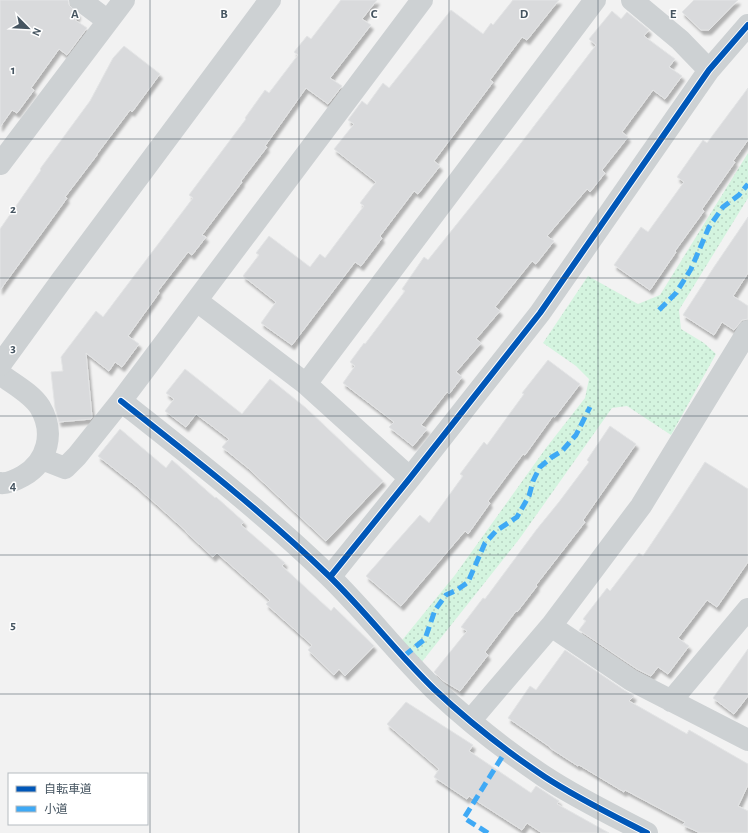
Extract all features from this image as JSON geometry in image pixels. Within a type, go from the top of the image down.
[{"type":"street","points":[[80,0],[108,21]]},
{"type":"street","points":[[0,164],[124,0]]},
{"type":"street","points":[[0,365],[270,0]]},
{"type":"street","points":[[42,459],[65,468],[77,456],[197,301],[422,0]]},
{"type":"street","points":[[306,384],[595,0]]},
{"type":"street","points":[[632,0],[680,40],[709,70]]},
{"type":"street","points":[[330,577],[540,313],[709,70],[748,25]]},
{"type":"street","points":[[197,301],[306,384],[410,478]]},
{"type":"street","points":[[470,722],[551,626],[641,506],[748,331]]},
{"type":"street","points":[[0,374],[31,397],[40,407],[46,421],[48,431],[48,442],[42,459],[36,466],[27,474],[16,480],[0,484]]},
{"type":"street","points":[[121,401],[217,477],[267,519],[330,577],[434,689],[470,722],[545,777],[596,807],[647,833]]},
{"type":"street","points":[[671,701],[748,609]]},
{"type":"street","points":[[551,626],[631,680],[748,740]]},
{"type":"green space","points":[[748,153],[748,198],[679,310],[681,329],[704,343],[716,354],[671,435],[627,406],[612,408],[520,538],[421,663],[399,644],[455,575],[546,448],[585,398],[589,379],[576,366],[543,343],[588,276],[638,304],[660,295]]},
{"type":"building","points":[[0,0],[68,0],[69,5],[78,14],[75,20],[87,28],[67,55],[59,49],[31,88],[34,90],[17,113],[12,110],[0,127]]},
{"type":"building","points":[[341,0],[377,0],[362,19],[371,25],[330,78],[342,86],[328,104],[306,88],[265,146],[267,147],[202,235],[206,237],[192,255],[188,252],[158,291],[159,293],[128,336],[139,344],[122,367],[115,362],[109,371],[86,353],[91,419],[59,422],[55,408],[51,372],[63,371],[61,357],[96,311],[103,317],[193,198],[189,195],[246,119],[245,118],[265,90],[269,93],[298,55],[294,52],[307,36],[311,39]]},
{"type":"building","points":[[513,0],[559,0],[527,40],[522,37],[490,80],[493,82],[434,161],[440,166],[418,194],[414,191],[380,236],[382,238],[361,266],[355,262],[292,345],[261,323],[276,302],[243,276],[259,255],[256,253],[269,236],[310,267],[320,254],[325,258],[364,206],[360,203],[376,182],[334,149],[354,124],[348,120],[362,101],[367,105],[383,83],[389,88],[451,10],[483,34],[491,23],[493,25]]},
{"type":"building","points":[[694,0],[738,0],[709,30],[701,30],[682,12]]},
{"type":"building","points":[[612,11],[621,19],[627,12],[649,30],[644,36],[675,59],[669,67],[682,76],[665,99],[653,90],[622,132],[628,137],[602,170],[605,173],[590,192],[587,189],[547,236],[554,241],[536,264],[532,261],[495,307],[500,311],[476,339],[481,343],[456,372],[462,377],[449,394],[447,392],[421,425],[427,429],[413,446],[389,427],[394,422],[343,383],[355,366],[350,362],[405,291],[402,289],[424,257],[428,260],[505,164],[596,45],[589,39]]},
{"type":"building","points":[[124,46],[160,74],[132,112],[130,110],[65,197],[67,198],[0,290],[0,229],[41,170],[40,169],[90,101],[113,58]]},
{"type":"building","points":[[748,88],[748,140],[733,161],[735,162],[702,209],[704,211],[675,251],[676,252],[650,290],[614,265],[641,227],[648,232],[684,182],[677,177],[703,140],[707,143]]},
{"type":"building","points":[[748,217],[748,273],[733,296],[748,306],[748,319],[742,320],[734,330],[722,322],[714,335],[683,315]]},
{"type":"building","points":[[548,360],[580,384],[555,417],[553,416],[525,455],[523,454],[488,501],[490,503],[468,534],[465,531],[401,606],[366,576],[420,515],[429,523],[463,476],[460,474],[484,442],[487,445],[524,394],[522,393]]},
{"type":"building","points":[[185,369],[242,414],[270,379],[306,408],[383,481],[326,541],[248,468],[222,447],[229,439],[196,414],[186,427],[165,411],[174,399],[166,393]]},
{"type":"building","points":[[610,426],[636,444],[583,520],[585,522],[485,652],[488,655],[460,691],[442,680],[434,672],[467,631],[461,627],[483,598],[485,599],[589,462],[587,460]]},
{"type":"building","points":[[120,429],[166,468],[172,460],[215,498],[216,497],[244,522],[241,525],[285,563],[282,566],[331,611],[334,607],[374,646],[345,676],[339,669],[334,675],[308,650],[312,645],[266,604],[270,600],[217,553],[213,557],[136,486],[98,456]]},
{"type":"building","points":[[705,462],[748,489],[748,562],[717,607],[707,600],[678,638],[689,646],[668,674],[658,667],[651,676],[637,669],[579,630],[586,621],[583,619],[607,588],[610,591],[639,553],[643,556]]},
{"type":"building","points":[[748,649],[748,696],[734,714],[713,698]]},
{"type":"building","points":[[565,650],[634,696],[629,701],[687,734],[689,730],[748,764],[748,785],[738,806],[748,811],[748,833],[700,833],[683,825],[685,822],[625,790],[624,792],[579,765],[578,766],[508,718],[530,686],[536,690]]},
{"type":"building","points":[[406,702],[473,745],[469,751],[531,793],[536,786],[559,801],[557,804],[609,833],[542,833],[527,823],[522,830],[469,796],[467,799],[434,777],[439,769],[387,724]]},
{"type":"marked path","points":[[659,310],[676,293],[691,269],[709,227],[723,207],[739,195],[748,184]]},
{"type":"marked path","points":[[404,656],[425,639],[435,610],[446,595],[457,590],[468,582],[485,543],[496,531],[517,517],[529,496],[533,481],[540,467],[562,451],[576,435],[590,407]]},
{"type":"marked path","points":[[488,833],[464,818],[507,749]]},
{"type":"cycle path","points":[[330,577],[540,313],[709,70],[748,25]]},
{"type":"cycle path","points":[[121,401],[279,530],[343,590],[434,689],[474,724],[516,757],[557,785],[647,833]]}]
